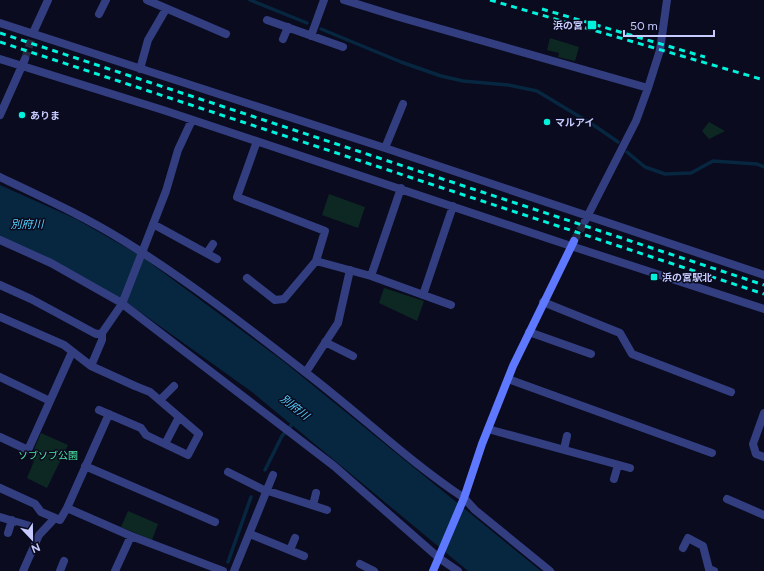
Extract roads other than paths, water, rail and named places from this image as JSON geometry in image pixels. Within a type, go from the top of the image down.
[{"type":"street","points":[[33,33],[48,0]]},
{"type":"street","points":[[99,14],[106,0]]},
{"type":"street","points":[[147,0],[226,34]]},
{"type":"street","points":[[311,36],[324,0]]},
{"type":"street","points":[[344,0],[398,17],[648,88]]},
{"type":"street","points":[[586,218],[636,121],[660,50],[667,0]]},
{"type":"street","points":[[140,69],[148,40],[166,9]]},
{"type":"street","points":[[267,20],[343,48]]},
{"type":"street","points":[[0,23],[385,148],[586,218],[764,275]]},
{"type":"street","points":[[283,39],[288,27]]},
{"type":"street","points":[[0,59],[24,63],[764,309]]},
{"type":"street","points":[[0,115],[24,63]]},
{"type":"street","points":[[385,148],[403,104]]},
{"type":"street","points":[[91,366],[102,340],[102,333],[122,304],[153,224],[178,150],[192,120]]},
{"type":"street","points":[[247,278],[275,300],[284,299],[316,261],[325,231],[237,197],[257,141]]},
{"type":"street","points":[[0,177],[78,214],[142,252],[198,290],[306,372],[371,427],[464,498],[476,510],[550,571]]},
{"type":"street","points":[[371,276],[401,188]]},
{"type":"street","points":[[423,295],[453,206]]},
{"type":"street","points":[[153,224],[217,259]]},
{"type":"street","points":[[0,240],[51,263],[122,304],[334,466],[439,558],[458,571]]},
{"type":"street","points":[[207,253],[213,244]]},
{"type":"street","points":[[433,571],[464,498],[482,444],[508,379],[543,302],[572,244]]},
{"type":"street","points":[[316,261],[371,276],[452,305]]},
{"type":"street","points":[[306,372],[338,323],[350,270]]},
{"type":"street","points":[[0,285],[31,299],[96,334],[102,333]]},
{"type":"street","points":[[543,302],[620,333],[632,354],[731,392]]},
{"type":"street","points":[[0,317],[64,345],[91,366],[150,392],[199,434],[188,455],[146,435],[141,428],[99,410]]},
{"type":"street","points":[[529,332],[591,354]]},
{"type":"street","points":[[325,342],[353,356]]},
{"type":"street","points":[[0,437],[28,450],[72,352]]},
{"type":"street","points":[[0,377],[50,401]]},
{"type":"street","points":[[508,379],[712,453]]},
{"type":"street","points":[[160,400],[174,386]]},
{"type":"street","points":[[764,413],[752,444],[756,454],[764,458]]},
{"type":"street","points":[[0,488],[35,504],[41,512],[60,520],[67,508],[109,414]]},
{"type":"street","points":[[164,444],[179,417]]},
{"type":"street","points":[[488,429],[630,468]]},
{"type":"street","points":[[564,449],[567,436]]},
{"type":"street","points":[[614,479],[618,465]]},
{"type":"street","points":[[85,466],[215,522]]},
{"type":"street","points":[[228,472],[264,490],[327,510]]},
{"type":"street","points":[[234,571],[250,534],[264,490],[273,475]]},
{"type":"street","points":[[313,505],[316,493]]},
{"type":"street","points":[[727,499],[764,515]]},
{"type":"street","points":[[67,508],[131,536],[223,571]]},
{"type":"street","points":[[0,517],[30,526]]},
{"type":"street","points":[[23,571],[39,535],[55,518]]},
{"type":"street","points":[[8,534],[12,520]]},
{"type":"street","points":[[250,534],[304,556]]},
{"type":"street","points":[[115,571],[131,536]]},
{"type":"street","points":[[290,550],[295,538]]},
{"type":"street","points":[[683,548],[688,538],[703,546],[709,569],[714,571]]},
{"type":"street","points":[[60,571],[64,561]]},
{"type":"street","points":[[360,564],[374,571]]},
{"type":"water","name":"別府川","points":[[0,185],[76,219],[141,256],[283,361],[541,571],[468,571],[252,392],[122,299],[0,239]]},
{"type":"waterway","points":[[250,0],[307,23]]},
{"type":"waterway","points":[[321,29],[401,62],[441,76],[463,81],[508,85],[537,91],[595,126],[618,142]]},
{"type":"waterway","points":[[627,152],[645,167],[665,174],[691,173],[713,161],[757,164],[764,167]]},
{"type":"waterway","points":[[265,470],[282,436],[294,422]]},
{"type":"waterway","points":[[228,562],[251,497]]},
{"type":"tunnel","points":[[25,59],[33,33]]},
{"type":"tunnel","points":[[574,241],[585,221]]},
{"type":"railway","points":[[490,0],[764,80]]},
{"type":"railway","points":[[542,9],[705,57]]},
{"type":"railway","points":[[0,33],[764,285]]},
{"type":"railway","points":[[0,42],[764,294]]},
{"type":"place","name":"浜の宮","points":[[592,25]]},
{"type":"place","name":"ありま","points":[[22,115]]},
{"type":"place","name":"マルアイ","points":[[547,122]]},
{"type":"place","name":"浜の宮駅北","points":[[654,277]]},
{"type":"park label","name":"ソブソブ公園","points":[[48,455]]}]
